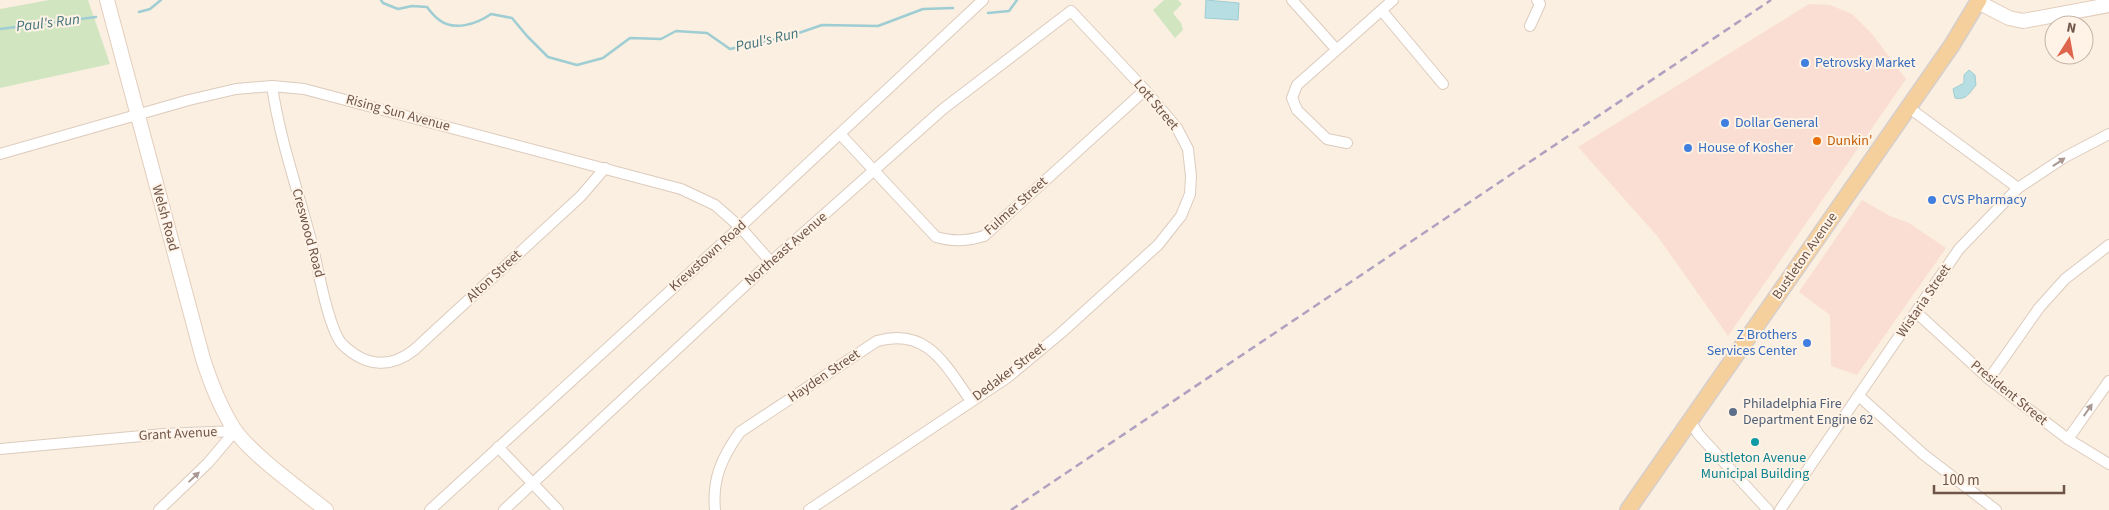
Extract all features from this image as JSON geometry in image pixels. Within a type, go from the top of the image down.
[{"type":"main road","name":"Welsh Road","points":[[107,0],[203,359],[216,398],[235,430]]},
{"type":"main road","points":[[1979,1],[2010,18],[2023,21],[2109,5]]},
{"type":"main road","name":"Bustleton Avenue","points":[[1628,510],[1952,45],[1979,1]]},
{"type":"main road","name":"Grant Avenue","points":[[235,430],[258,453],[326,510]]},
{"type":"street","name":"Krewstown Road","points":[[430,510],[740,227],[983,0]]},
{"type":"street","points":[[1292,0],[1336,49]]},
{"type":"street","points":[[1347,143],[1328,139],[1297,110],[1292,98],[1296,85],[1393,0]]},
{"type":"street","points":[[1530,26],[1540,4],[1536,0]]},
{"type":"street","name":"Northeast Avenue","points":[[504,510],[771,262],[944,109],[1070,11],[1080,20]]},
{"type":"street","points":[[1382,11],[1443,84]]},
{"type":"street","name":"Lott Street","points":[[1080,20],[1145,90],[1177,128],[1188,149],[1191,176],[1190,194],[1185,207]]},
{"type":"street","name":"Rising Sun Avenue","points":[[0,154],[138,114],[236,89],[272,86],[304,89],[337,96],[681,189],[715,205],[740,227],[771,262]]},
{"type":"street","name":"Creswood Road","points":[[272,86],[283,145],[334,330],[342,345],[372,363]]},
{"type":"street","name":"Fulmer Street","points":[[840,134],[936,237],[958,241],[984,236],[1145,90]]},
{"type":"street","points":[[1908,107],[2018,188]]},
{"type":"street","name":"Wistaria Street","points":[[1780,510],[1959,249],[2018,188],[2065,158],[2109,134]]},
{"type":"street","name":"Alton Street","points":[[372,363],[389,362],[404,358],[414,350],[582,196],[605,168]]},
{"type":"street","name":"Dedaker Street","points":[[809,510],[1008,377],[1061,333],[1144,257],[1173,228],[1185,207]]},
{"type":"street","points":[[1989,379],[2039,308],[2065,279],[2109,245]]},
{"type":"street","name":"President Street","points":[[1916,313],[1989,379],[2068,439],[2109,464]]},
{"type":"street","name":"Hayden Street","points":[[715,510],[714,491],[719,469],[727,451],[740,432],[877,341],[894,337],[909,339],[923,344],[944,363],[971,401]]},
{"type":"street","points":[[2068,439],[2109,381]]},
{"type":"street","points":[[1858,396],[1923,454],[1996,510]]},
{"type":"street","points":[[1690,421],[1699,435],[1768,510]]},
{"type":"street","points":[[159,510],[208,463],[235,430]]},
{"type":"street","name":"Grant Avenue","points":[[0,449],[164,434],[235,430]]},
{"type":"street","points":[[498,447],[558,510]]},
{"type":"shaded area","points":[[1809,4],[1830,5],[1852,14],[1872,34],[1906,79],[1728,336],[1658,237],[1578,147]]},
{"type":"shaded area","points":[[1862,200],[1890,216],[1909,223],[1946,248],[1857,375],[1831,366],[1830,315],[1799,292]]},
{"type":"green space","points":[[49,0],[88,0],[110,64],[0,88],[0,9]]},
{"type":"green space","points":[[1164,0],[1178,0],[1182,4],[1173,13],[1181,23],[1183,30],[1175,38],[1153,10]]},
{"type":"water","points":[[1206,0],[1239,3],[1238,20],[1205,18]]},
{"type":"water","points":[[1969,70],[1975,75],[1976,85],[1965,97],[1955,98],[1953,89],[1964,83],[1964,75]]},
{"type":"waterway","name":"Paul's Run","points":[[139,12],[150,9],[161,0]]},
{"type":"waterway","name":"Paul's Run","points":[[381,0],[383,3],[398,9],[412,6],[427,7],[444,23],[458,26],[479,21],[491,14],[512,18],[548,57],[577,65],[603,58],[630,38],[661,39],[676,31],[707,33],[730,49],[790,36],[822,25],[878,26],[923,9],[953,8]]},
{"type":"waterway","name":"Paul's Run","points":[[988,13],[1009,11],[1017,0]]},
{"type":"waterway","name":"Paul's Run","points":[[0,29],[96,17]]},
{"type":"railway","points":[[1011,510],[1771,0]]},
{"type":"place","name":"Petrovsky Market","points":[[1805,63]]},
{"type":"place","name":"Dollar General","points":[[1725,123]]},
{"type":"place","name":"Dunkin'","points":[[1817,141]]},
{"type":"place","name":"House of Kosher","points":[[1688,148]]},
{"type":"place","name":"CVS Pharmacy","points":[[1932,200]]},
{"type":"place","name":"Z Brothers Services Center","points":[[1807,343]]},
{"type":"place","name":"Philadelphia Fire Department Engine 62","points":[[1733,412]]},
{"type":"place","name":"Bustleton Avenue Municipal Building","points":[[1755,442]]}]
